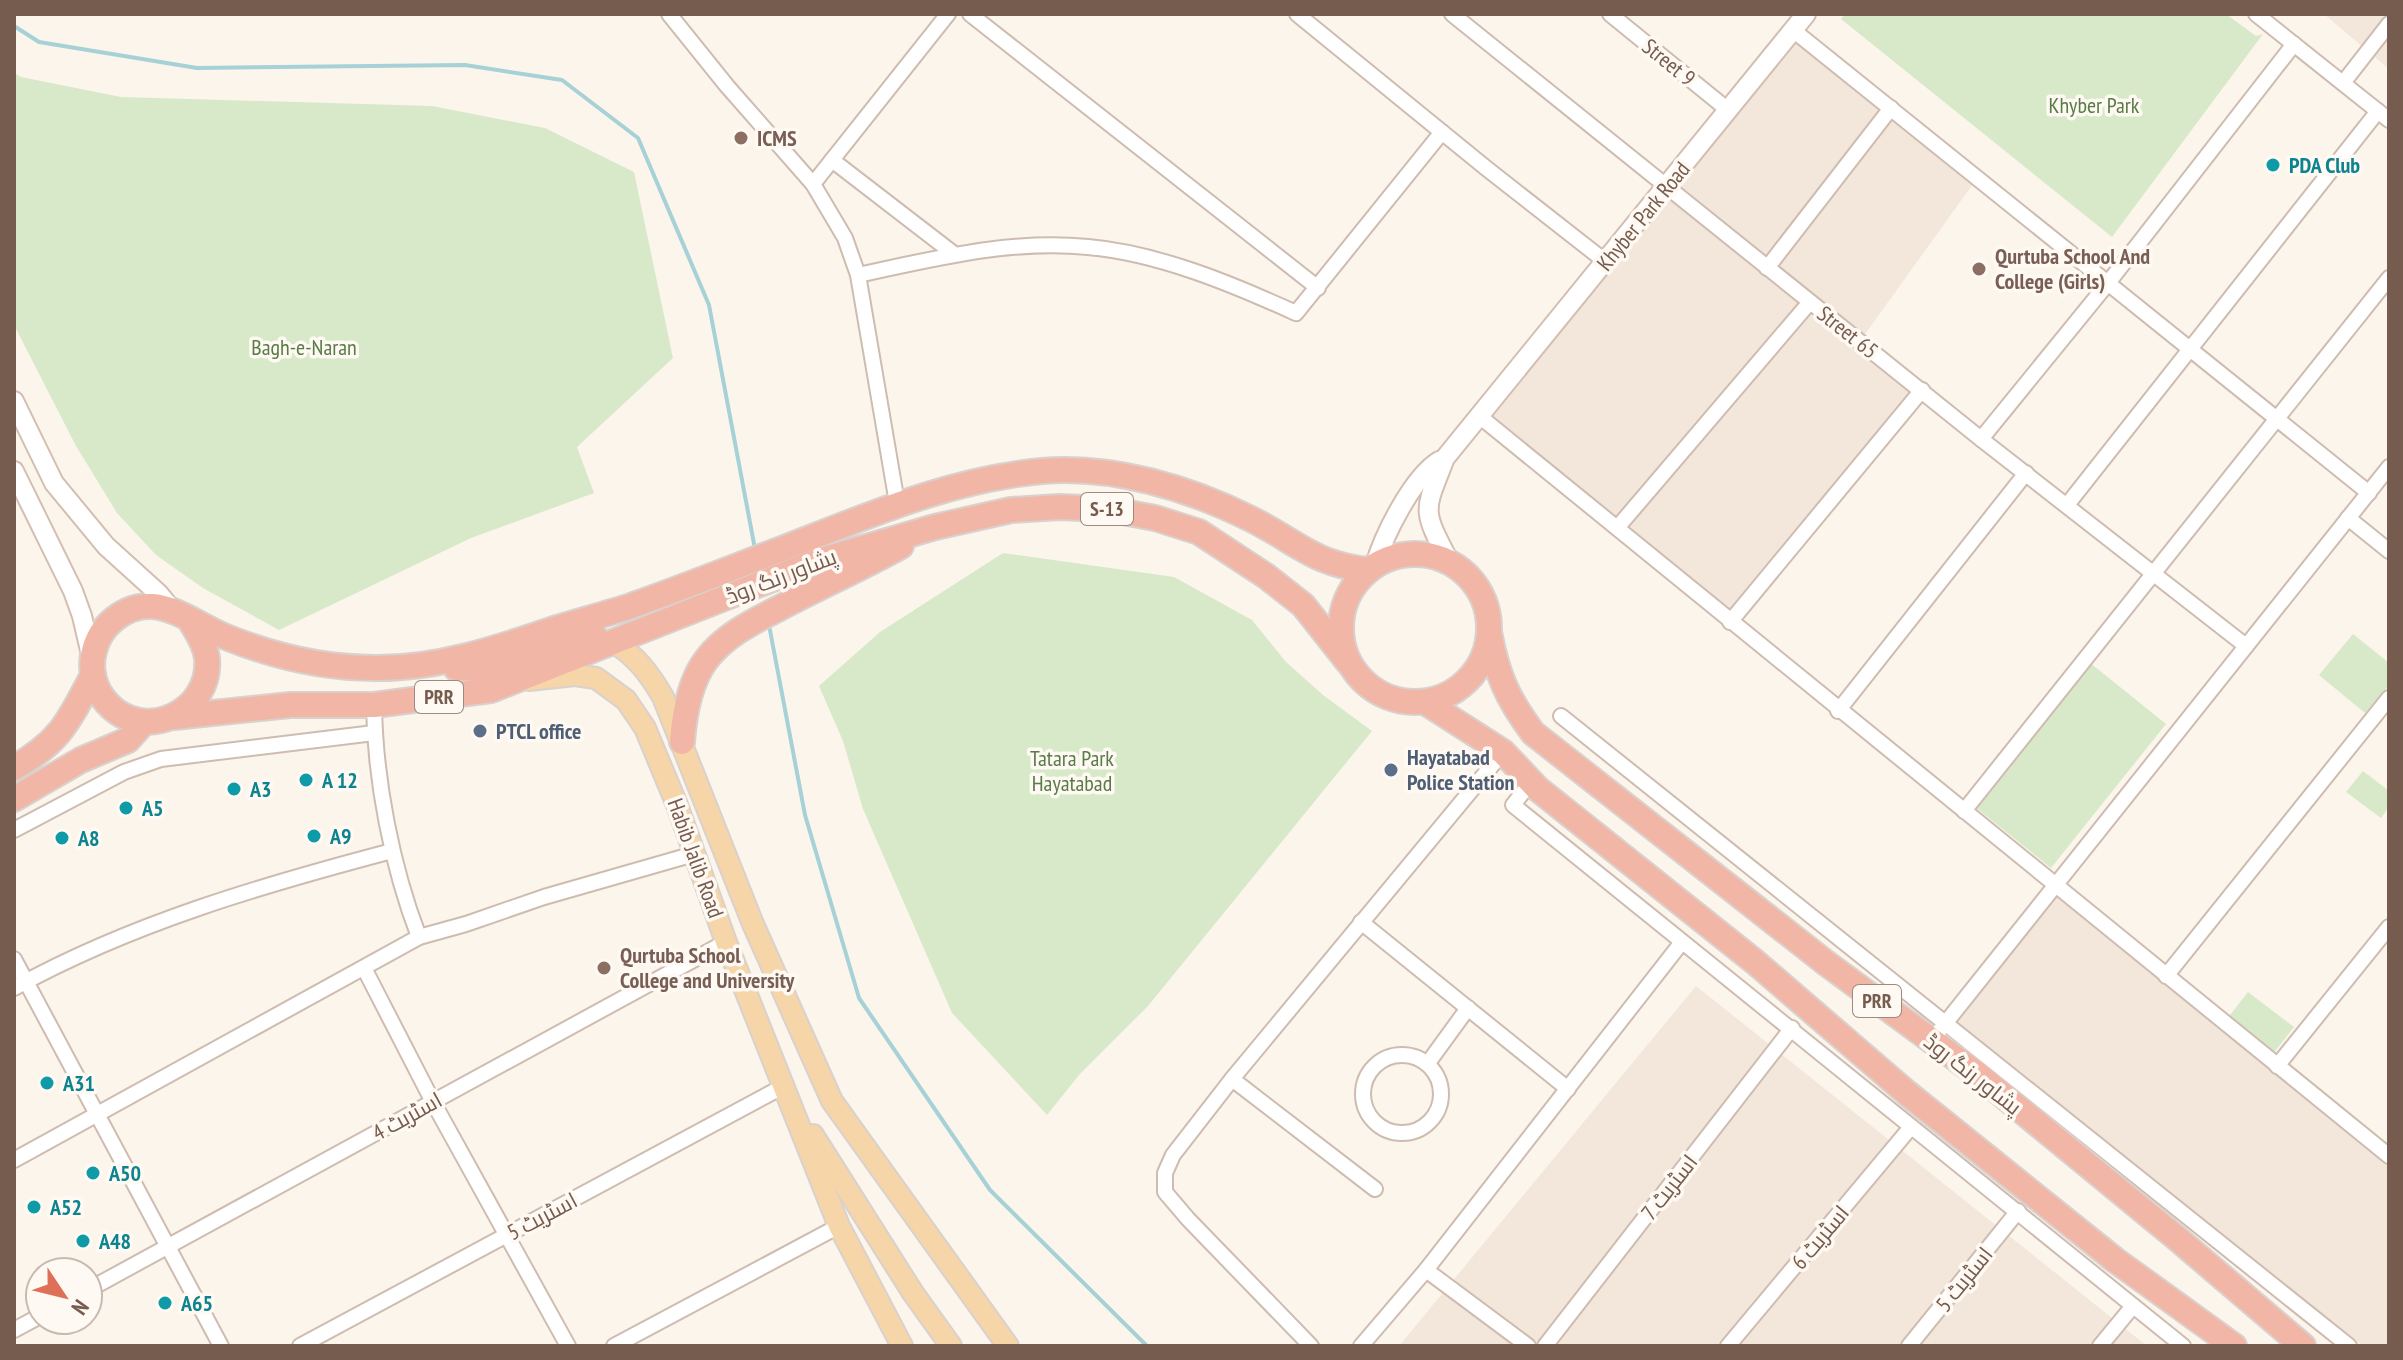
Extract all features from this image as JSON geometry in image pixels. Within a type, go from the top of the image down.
[{"type":"highway","name":"پشاور رنگ روڈ","points":[[174,717],[290,705],[374,705],[480,692],[517,681],[819,560],[897,503],[1004,477],[1046,471],[1120,475],[1191,493],[1253,520],[1331,564],[1371,568]]},
{"type":"highway","name":"پشاور رنگ روڈ","points":[[182,617],[256,649],[316,663],[373,668],[426,665],[517,642],[680,588],[819,560],[935,527],[1011,510],[1059,507],[1107,509],[1155,518],[1199,532],[1266,576],[1303,605],[1348,662]]},
{"type":"highway","points":[[1419,553],[1449,561],[1467,574],[1480,591],[1488,611],[1489,632],[1485,653],[1476,671],[1462,686],[1445,697],[1425,702],[1397,700],[1372,690],[1358,677],[1342,646],[1342,613],[1356,583],[1371,568],[1404,554],[1419,553]]},
{"type":"highway","points":[[682,742],[687,704],[707,658],[819,560]]},
{"type":"highway","points":[[14,768],[41,753],[63,730],[92,667],[95,645],[102,631],[125,612],[154,606],[182,617],[202,640],[207,669],[197,698],[187,709],[159,722],[144,722],[129,719],[105,702],[92,667]]},
{"type":"highway","name":"پشاور رنگ روڈ","points":[[1489,632],[1500,681],[1512,705],[1533,733],[1826,963],[1937,1032],[1977,1074],[2303,1346]]},
{"type":"highway","points":[[426,665],[472,669],[497,666],[517,662],[581,637],[598,635],[612,641]]},
{"type":"highway","name":"PRR","points":[[1425,702],[1503,752],[1531,782],[1755,962],[1907,1093],[2115,1260],[2234,1346]]},
{"type":"highway","points":[[14,799],[81,760],[128,740],[144,722]]},
{"type":"main road","points":[[612,641],[646,669],[663,697],[753,924],[832,1101],[1008,1346]]},
{"type":"main road","name":"Habib Jalib Road","points":[[517,681],[587,675],[606,684],[626,700],[645,728],[839,1226],[902,1346]]},
{"type":"main road","points":[[784,1086],[948,1345]]},
{"type":"main road","points":[[818,1143],[845,1120]]},
{"type":"street","points":[[813,184],[948,14]]},
{"type":"street","points":[[970,14],[1318,288]]},
{"type":"street","points":[[1297,14],[1606,262]]},
{"type":"street","name":"Street 65","points":[[1452,14],[1665,188],[2246,646]]},
{"type":"street","name":"Street 9","points":[[1610,14],[1728,110]]},
{"type":"street","name":"Khyber Park Road","points":[[1445,458],[1806,14]]},
{"type":"street","points":[[2067,505],[2384,116],[2257,14]]},
{"type":"street","points":[[678,17],[727,86],[813,184],[845,238],[858,275],[897,503]]},
{"type":"street","points":[[2343,83],[2389,24]]},
{"type":"street","points":[[1793,30],[2369,493]]},
{"type":"street","points":[[1981,439],[2108,283],[2294,44]]},
{"type":"street","points":[[1767,268],[1891,108]]},
{"type":"street","points":[[858,275],[954,254],[1009,247],[1088,247],[1177,265],[1296,313],[1442,132]]},
{"type":"street","points":[[832,160],[954,254]]},
{"type":"street","points":[[1964,811],[2389,278]]},
{"type":"street","points":[[1617,528],[1810,302]]},
{"type":"street","points":[[1730,622],[1922,390]]},
{"type":"street","points":[[14,401],[54,483],[106,546],[182,617]]},
{"type":"street","points":[[1478,415],[1838,711],[2388,1153]]},
{"type":"street","points":[[1445,458],[1429,496],[1428,513],[1431,528],[1449,561]]},
{"type":"street","points":[[1371,568],[1387,533],[1412,492],[1430,467],[1445,458]]},
{"type":"street","points":[[1937,1032],[2389,467]]},
{"type":"street","points":[[14,471],[73,591],[82,616],[92,667]]},
{"type":"street","points":[[1838,711],[2026,473]]},
{"type":"street","points":[[2348,518],[2389,551]]},
{"type":"street","points":[[2166,976],[2389,698]]},
{"type":"street","points":[[374,705],[374,733],[392,851],[403,896],[419,937]]},
{"type":"street","points":[[1561,716],[1937,1032],[2349,1346]]},
{"type":"street","points":[[14,830],[124,772],[161,759],[374,733]]},
{"type":"street","points":[[1311,1346],[1165,1192],[1165,1173],[1173,1155],[1232,1079],[1503,752]]},
{"type":"street","points":[[1531,782],[1513,805],[2183,1346]]},
{"type":"street","points":[[20,984],[125,936],[215,901],[392,851]]},
{"type":"street","points":[[14,1160],[419,937],[694,854]]},
{"type":"street","points":[[1361,922],[1568,1089]]},
{"type":"street","points":[[2277,1066],[2389,927]]},
{"type":"street","name":"اسٹریٹ 4","points":[[104,1281],[726,942]]},
{"type":"street","points":[[1361,1346],[1426,1270],[1682,942]]},
{"type":"street","points":[[14,959],[20,984],[97,1115],[221,1346]]},
{"type":"street","points":[[364,968],[433,1102],[568,1346]]},
{"type":"street","points":[[1428,1063],[1468,1008]]},
{"type":"street","name":"اسٹریٹ 7","points":[[1545,1346],[1792,1028]]},
{"type":"street","points":[[1404,1054],[1428,1063],[1441,1086],[1442,1099],[1438,1112],[1430,1123],[1406,1134],[1381,1128],[1365,1108],[1363,1095],[1370,1071],[1391,1056],[1404,1054]]},
{"type":"street","points":[[1232,1079],[1375,1189]]},
{"type":"street","name":"اسٹریٹ 5","points":[[300,1346],[784,1086]]},
{"type":"street","name":"اسٹریٹ 6","points":[[1728,1346],[1911,1127]]},
{"type":"street","name":"اسٹریٹ 5","points":[[1909,1346],[2018,1211]]},
{"type":"street","points":[[614,1346],[839,1226]]},
{"type":"street","points":[[1426,1270],[1528,1346]]},
{"type":"street","points":[[2100,1346],[2133,1306]]},
{"type":"shaded area","points":[[2324,14],[2389,14],[2389,69]]},
{"type":"shaded area","points":[[1793,30],[1978,177],[1860,341],[1922,390],[1736,629],[1476,422]]},
{"type":"shaded area","points":[[2054,895],[2389,1164],[2389,1346],[2363,1346],[1953,1022]]},
{"type":"shaded area","points":[[1696,986],[2147,1346],[1399,1346]]},
{"type":"green space","name":"Khyber Park","points":[[1845,14],[2226,14],[2256,36],[2263,34],[2112,237],[1841,19]]},
{"type":"green space","name":"Bagh-e-Naran","points":[[14,73],[121,97],[432,106],[545,128],[634,172],[673,358],[577,447],[594,493],[471,538],[279,630],[203,588],[156,555],[117,513],[76,446],[14,325]]},
{"type":"green space","name":"Tatara Park Hayatabad","points":[[1003,553],[1174,577],[1252,620],[1286,662],[1323,695],[1372,731],[1148,1006],[1079,1075],[1047,1115],[952,1013],[863,809],[843,741],[819,686],[880,632]]},
{"type":"green space","points":[[2353,634],[2389,663],[2389,685],[2365,713],[2319,675]]},
{"type":"green space","points":[[2089,662],[2166,724],[2051,868],[1974,806]]},
{"type":"green space","points":[[2363,771],[2389,791],[2389,807],[2381,818],[2346,792]]},
{"type":"green space","points":[[2248,992],[2294,1027],[2272,1055],[2227,1019]]},
{"type":"waterway","points":[[14,26],[39,42],[197,68],[465,65],[562,80],[638,138],[709,305],[755,549]]},
{"type":"waterway","points":[[769,625],[805,815],[859,998],[990,1190],[1147,1346]]},
{"type":"place","name":"ICMS","points":[[741,138]]},
{"type":"place","name":"PDA Club","points":[[2273,165]]},
{"type":"place","name":"Qurtuba School And College (Girls)","points":[[1979,269]]},
{"type":"place","name":"PTCL office","points":[[480,731]]},
{"type":"place","name":"Hayatabad Police Station","points":[[1391,770]]},
{"type":"place","name":"A 12","points":[[306,780]]},
{"type":"place","name":"A3","points":[[234,789]]},
{"type":"place","name":"A5","points":[[126,808]]},
{"type":"place","name":"A9","points":[[314,836]]},
{"type":"place","name":"A8","points":[[62,838]]},
{"type":"place","name":"Qurtuba School College and University","points":[[604,968]]},
{"type":"place","name":"A31","points":[[47,1083]]},
{"type":"place","name":"A50","points":[[93,1173]]},
{"type":"place","name":"A52","points":[[34,1207]]},
{"type":"place","name":"A48","points":[[83,1241]]},
{"type":"place","name":"A65","points":[[165,1303]]}]
